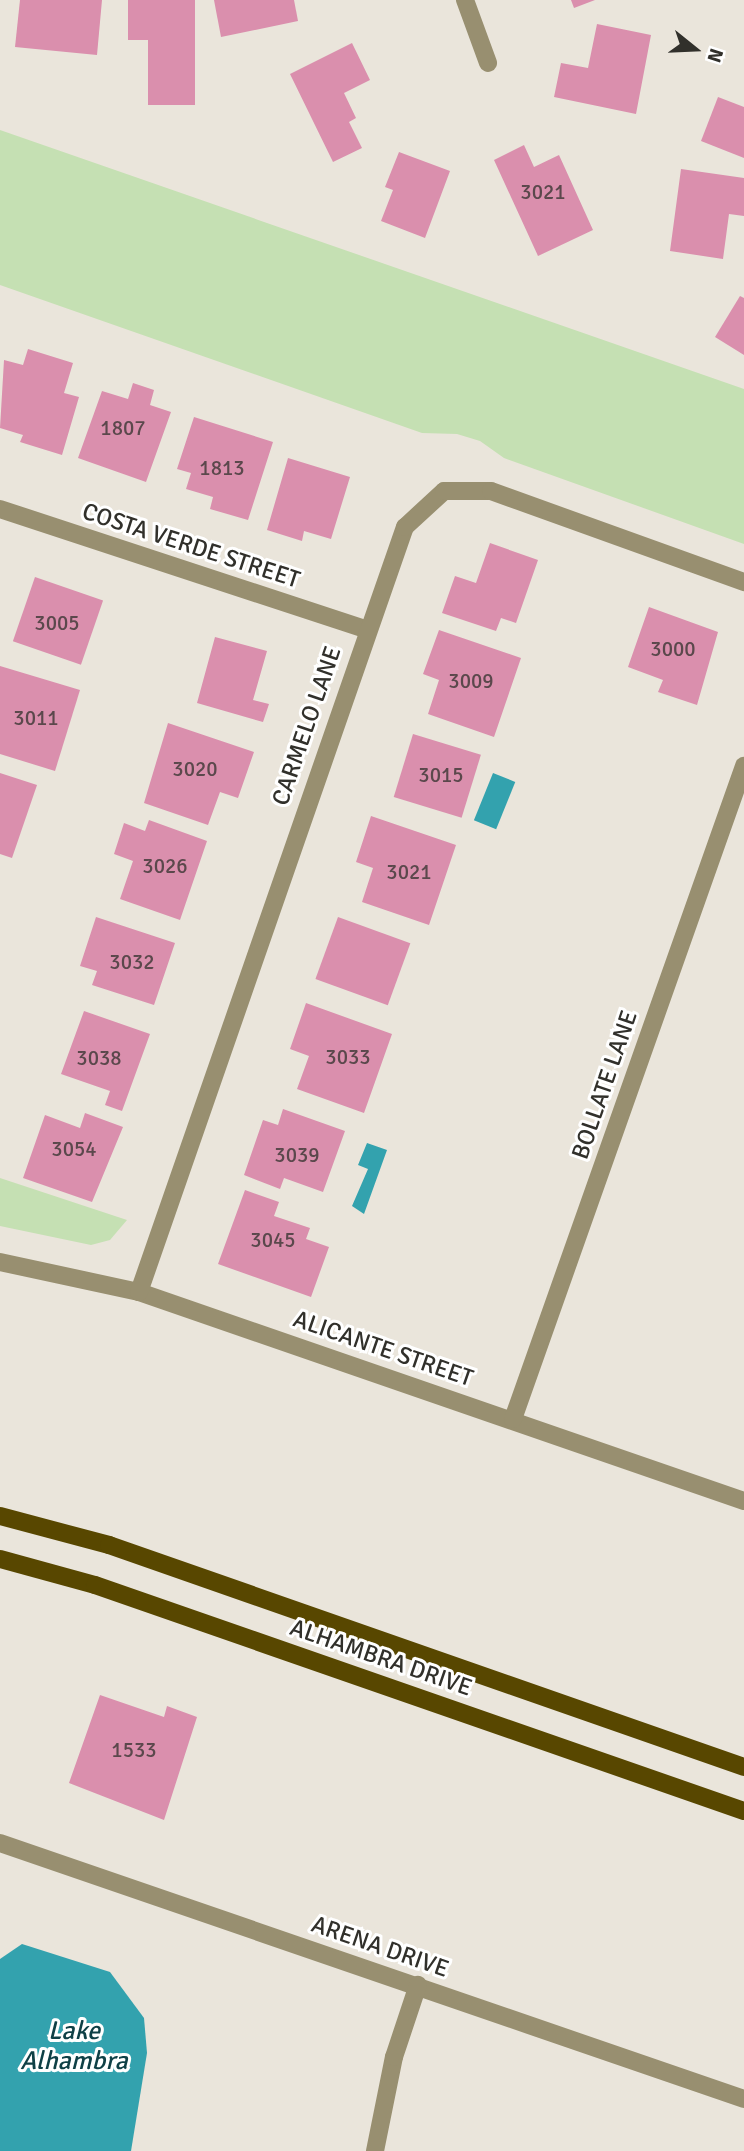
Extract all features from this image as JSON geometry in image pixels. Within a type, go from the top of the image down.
[{"type":"main road","name":"ALHAMBRA DRIVE","points":[[0,1516],[109,1545],[744,1767]]},
{"type":"main road","name":"ALHAMBRA DRIVE","points":[[0,1559],[95,1585],[744,1811]]},
{"type":"street","points":[[465,0],[488,63]]},
{"type":"street","name":"CARMELO LANE","points":[[139,1292],[366,629],[405,527],[444,491],[491,491],[744,582]]},
{"type":"street","name":"COSTA VERDE STREET","points":[[0,509],[366,629]]},
{"type":"street","name":"BOLLATE LANE","points":[[513,1419],[744,766]]},
{"type":"street","name":"ALICANTE STREET","points":[[0,1262],[139,1292],[513,1419],[744,1502]]},
{"type":"street","name":"ARENA DRIVE","points":[[0,1843],[744,2099]]},
{"type":"street","points":[[375,2151],[394,2057],[418,1985]]},
{"type":"green space","points":[[0,130],[744,389],[744,544],[504,458],[480,441],[457,434],[422,433],[0,285]]},
{"type":"green space","points":[[0,1178],[127,1220],[110,1240],[91,1245],[0,1226]]},
{"type":"water","points":[[493,773],[515,782],[496,829],[474,820]]},
{"type":"water","points":[[367,1143],[387,1150],[364,1214],[352,1206],[368,1169],[358,1165]]},
{"type":"water","name":"Lake Alhambra","points":[[22,1944],[110,1972],[144,2018],[147,2053],[131,2151],[0,2151],[0,1959]]},
{"type":"building","points":[[20,0],[102,0],[97,55],[15,47]]},
{"type":"building","points":[[128,0],[195,0],[195,105],[148,105],[148,40],[128,40]]},
{"type":"building","points":[[214,0],[294,0],[298,21],[221,37]]},
{"type":"building","points":[[571,0],[595,0],[574,8]]},
{"type":"building","points":[[597,24],[651,35],[636,114],[554,97],[561,63],[588,68]]},
{"type":"building","points":[[352,43],[370,80],[344,93],[356,118],[349,122],[362,148],[333,162],[290,74]]},
{"type":"building","points":[[718,97],[744,107],[744,158],[701,141]]},
{"type":"building","points":[[524,145],[534,167],[559,155],[593,230],[538,256],[494,160]]},
{"type":"building","points":[[399,152],[450,171],[425,238],[381,221],[393,190],[385,187]]},
{"type":"building","points":[[681,169],[744,178],[744,216],[729,214],[723,259],[670,251]]},
{"type":"building","points":[[740,296],[744,298],[744,355],[715,337]]},
{"type":"building","points":[[28,349],[73,363],[64,393],[79,397],[62,455],[20,442],[23,435],[0,428],[4,360],[23,365]]},
{"type":"building","points":[[133,383],[154,390],[150,405],[171,412],[146,482],[78,458],[102,391],[128,399]]},
{"type":"building","points":[[194,417],[273,442],[248,520],[210,509],[213,497],[186,489],[191,473],[177,469]]},
{"type":"building","points":[[288,458],[350,477],[331,539],[304,531],[302,541],[267,530]]},
{"type":"building","points":[[490,543],[538,560],[516,623],[501,618],[496,631],[442,613],[455,576],[476,583]]},
{"type":"building","points":[[35,577],[103,600],[81,665],[13,641]]},
{"type":"building","points":[[649,607],[718,632],[697,705],[658,692],[663,680],[628,667]]},
{"type":"building","points":[[439,630],[521,658],[494,737],[428,714],[439,680],[423,674]]},
{"type":"building","points":[[215,637],[267,651],[253,700],[269,704],[263,722],[197,703]]},
{"type":"building","points":[[0,666],[80,690],[55,771],[0,754]]},
{"type":"building","points":[[168,723],[254,752],[238,798],[220,792],[208,825],[144,803]]},
{"type":"building","points":[[413,734],[481,755],[462,818],[394,797]]},
{"type":"building","points":[[0,773],[37,785],[12,858],[0,854]]},
{"type":"building","points":[[371,816],[456,845],[429,925],[362,902],[373,868],[356,862]]},
{"type":"building","points":[[149,820],[207,841],[180,920],[120,899],[133,861],[114,854],[124,823],[145,831]]},
{"type":"building","points":[[96,917],[175,943],[154,1005],[92,985],[97,971],[80,966]]},
{"type":"building","points":[[338,917],[410,943],[388,1005],[315,979]]},
{"type":"building","points":[[306,1003],[392,1034],[364,1113],[297,1089],[309,1056],[290,1049]]},
{"type":"building","points":[[84,1011],[150,1034],[122,1111],[105,1105],[110,1091],[61,1074]]},
{"type":"building","points":[[283,1109],[345,1131],[323,1192],[284,1178],[280,1189],[244,1175],[263,1120],[278,1125]]},
{"type":"building","points":[[85,1113],[123,1127],[92,1202],[23,1178],[45,1115],[80,1128]]},
{"type":"building","points":[[245,1190],[279,1202],[274,1216],[310,1228],[306,1239],[329,1247],[311,1297],[218,1264]]},
{"type":"building","points":[[100,1695],[164,1717],[167,1706],[197,1717],[164,1820],[69,1783]]}]
